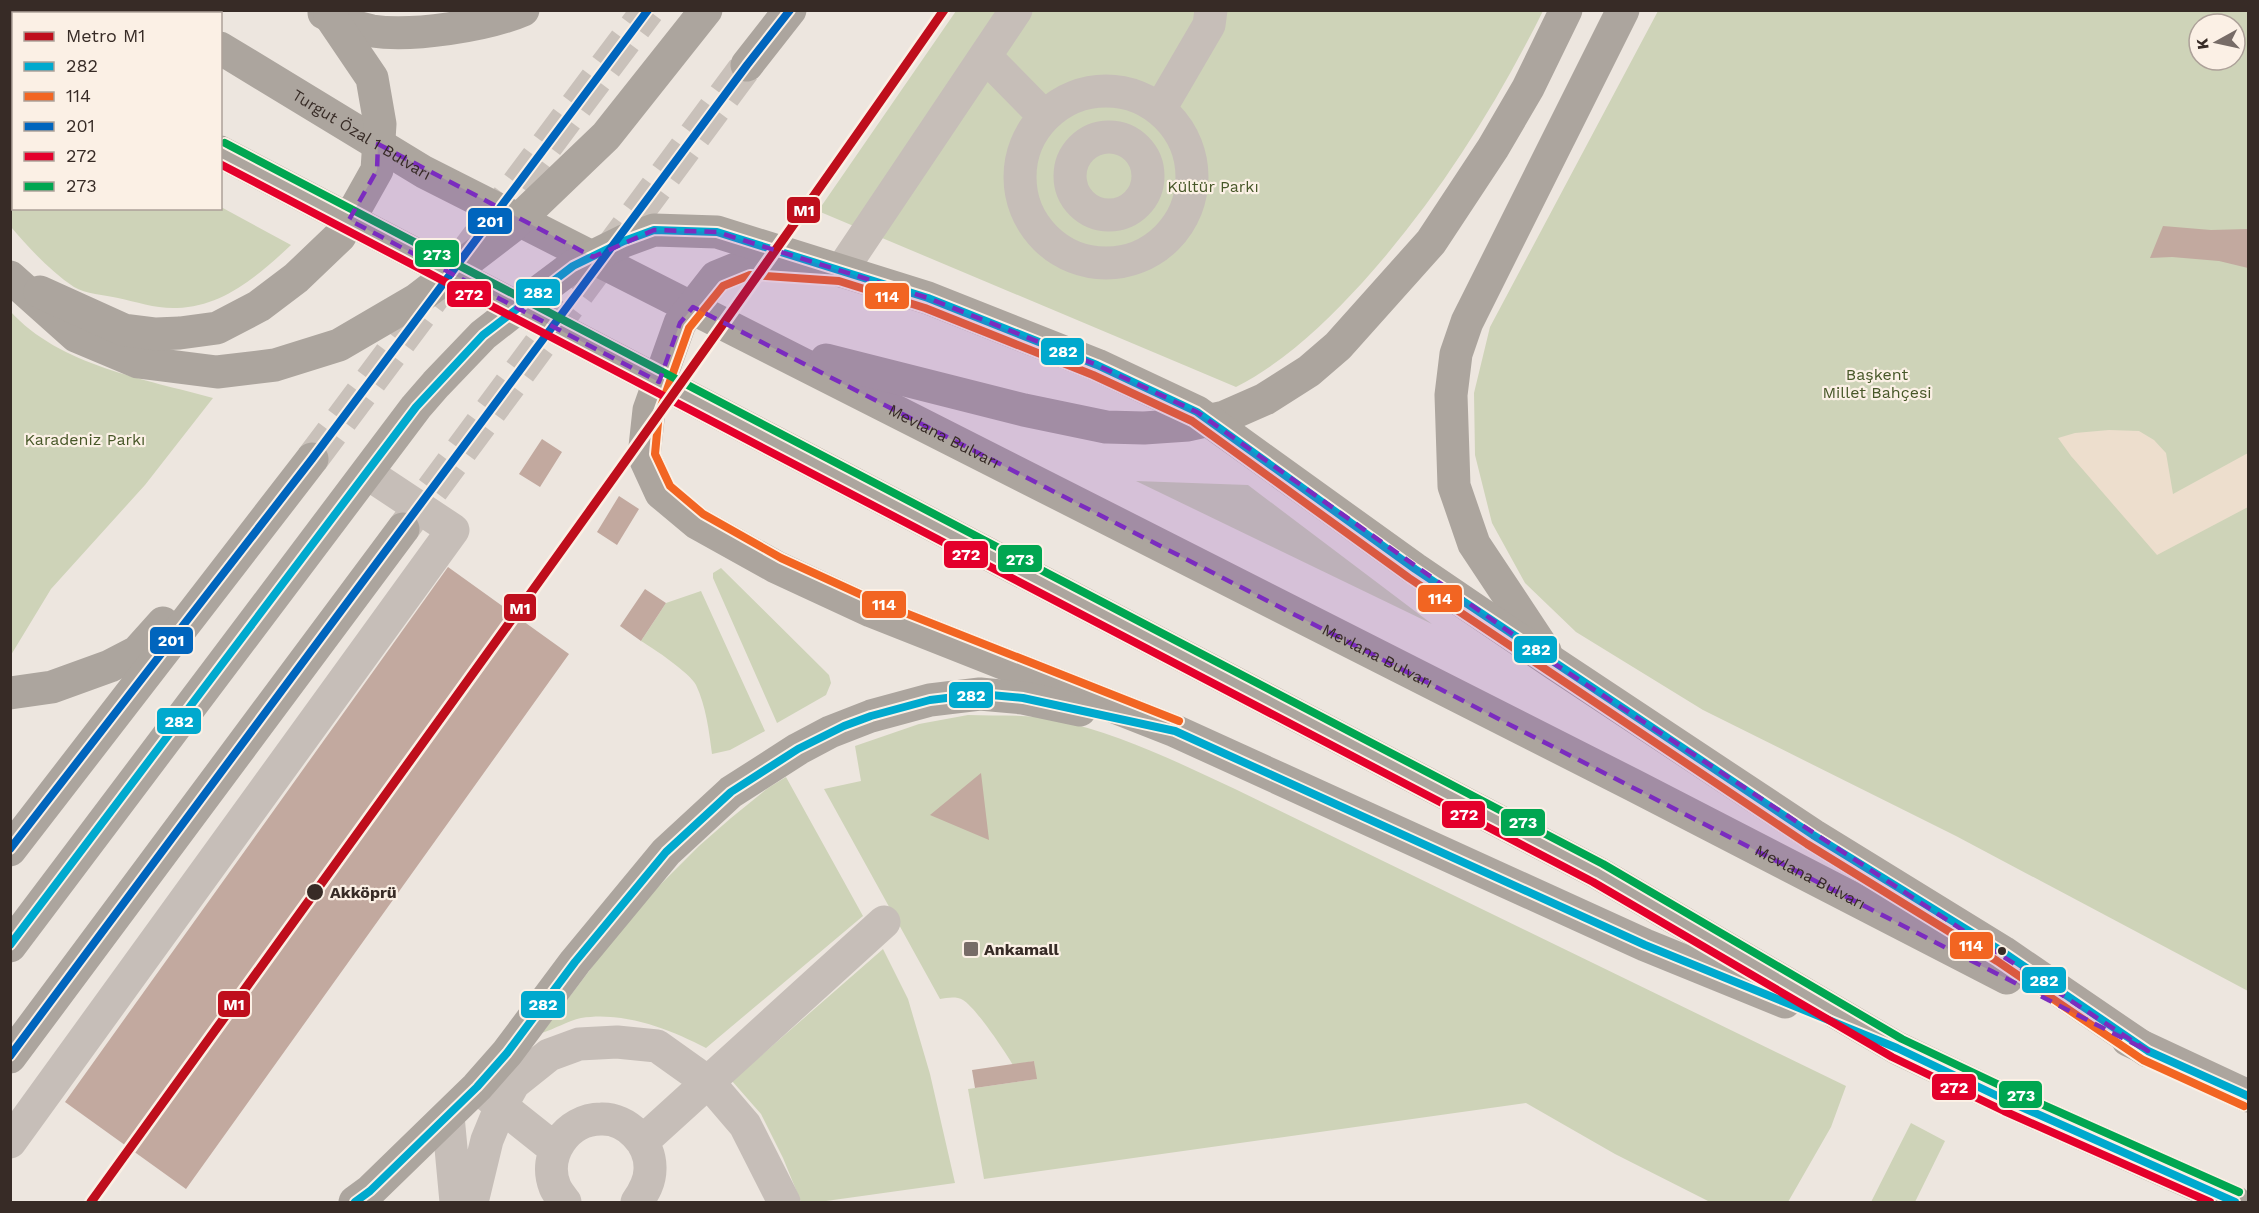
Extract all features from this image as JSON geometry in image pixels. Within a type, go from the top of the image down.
[{"type":"highway","points":[[328,12],[371,31],[399,32],[432,30],[506,18],[523,10]]},
{"type":"highway","points":[[12,279],[76,336],[138,362],[217,372],[275,365],[339,345],[416,300],[510,228],[606,136],[706,10]]},
{"type":"highway","points":[[747,65],[790,10]]},
{"type":"highway","points":[[766,344],[1073,421],[1106,427],[1144,428],[1188,425],[1224,417],[1265,399],[1309,371],[1338,346],[1431,242],[1493,148],[1528,88],[1566,10]]},
{"type":"highway","points":[[1555,664],[1474,544],[1454,486],[1451,395],[1456,354],[1467,322],[1623,10]]},
{"type":"highway","points":[[12,279],[124,330],[156,334],[217,328],[259,306],[296,279],[340,236],[377,170],[380,124],[372,78],[328,12]]},
{"type":"highway","name":"Turgut Özal 1 Bulvarı","points":[[222,49],[424,172],[508,214]]},
{"type":"highway","points":[[222,153],[1598,873],[1897,1048]]},
{"type":"highway","name":"Mevlana Bulvarı","points":[[508,214],[1633,785],[2148,1051],[2248,1096]]},
{"type":"highway","points":[[10,946],[416,407],[483,336],[573,266],[624,240],[654,230],[717,232],[928,298],[1097,365],[1197,412],[1415,569],[1555,664],[1814,835],[2003,952],[2148,1051]]},
{"type":"highway","points":[[841,271],[748,264],[716,277],[680,323],[649,410],[644,456],[661,493],[697,523],[776,567],[871,611],[1175,731],[1645,945],[1897,1048],[2235,1203]]},
{"type":"highway","points":[[10,693],[52,687],[110,666],[137,652],[312,459],[10,850]]},
{"type":"highway","points":[[10,1058],[404,529]]},
{"type":"highway","points":[[365,1199],[448,1116],[489,1096],[507,1053],[575,962],[666,852],[731,792],[798,749],[830,732],[870,716],[930,700],[980,694],[1023,698],[1175,731]]},
{"type":"street","points":[[841,271],[1016,10]]},
{"type":"street","points":[[1139,152],[1167,117],[1209,25],[1211,10]]},
{"type":"street","points":[[986,57],[1049,112],[1080,148]]},
{"type":"street","points":[[1112,90],[1147,101],[1167,117],[1184,141],[1192,176],[1191,195],[1185,212],[1166,238],[1146,253],[1128,260],[1107,263],[1087,261],[1068,254],[1052,243],[1037,228],[1027,211],[1020,171],[1023,151],[1032,133],[1049,112],[1076,96],[1094,91],[1112,90]]},
{"type":"street","points":[[1103,136],[1115,136],[1127,141],[1139,152],[1145,159],[1148,171],[1147,184],[1143,196],[1134,206],[1124,213],[1110,216],[1097,214],[1078,201],[1070,186],[1069,173],[1072,160],[1080,148],[1090,140],[1103,136]]},
{"type":"street","points":[[1037,228],[1078,201]]},
{"type":"street","points":[[1134,206],[1166,238]]},
{"type":"street","points":[[10,1142],[453,530],[367,473]]},
{"type":"street","points":[[642,1142],[884,922]]},
{"type":"street","points":[[489,1096],[514,1083],[549,1055],[579,1044],[617,1042],[657,1046],[709,1083],[745,1125],[784,1203]]},
{"type":"street","points":[[489,1096],[555,1149]]},
{"type":"street","points":[[472,1203],[488,1140],[489,1096]]},
{"type":"street","points":[[448,1116],[456,1203]]},
{"type":"street","points":[[565,1203],[555,1187],[551,1168],[555,1149],[566,1133],[583,1122],[602,1118],[620,1123],[636,1134],[646,1150],[651,1169],[646,1188],[637,1203]]},
{"type":"highlighted area","points":[[378,144],[593,257],[654,230],[717,232],[928,298],[1097,365],[1197,412],[1555,664],[2148,1051],[693,307],[680,323],[659,382],[349,220],[377,170]]},
{"type":"green space","name":"Kültür Parkı","points":[[956,11],[1543,11],[1484,119],[1439,187],[1389,252],[1348,298],[1304,341],[1271,366],[1236,387],[818,211]]},
{"type":"green space","name":"Başkent Millet Bahçesi","points":[[1658,11],[2248,11],[2248,991],[1956,836],[1703,710],[1576,632],[1525,583],[1492,523],[1475,455],[1474,393],[1490,327]]},
{"type":"green space","points":[[10,55],[12,56],[12,210],[222,210],[222,208],[291,245],[253,278],[225,296],[194,306],[170,308],[89,293],[74,287],[48,267],[11,227]]},
{"type":"green space","name":"Karadeniz Parkı","points":[[10,311],[30,330],[78,358],[132,377],[213,398],[145,485],[51,589],[11,655]]},
{"type":"green space","points":[[1136,481],[1248,485],[1432,624]]},
{"type":"green space","points":[[721,568],[829,675],[831,683],[826,695],[777,723],[713,578],[713,573]]},
{"type":"green space","points":[[701,591],[765,731],[730,750],[712,754],[705,710],[696,685],[679,668],[641,641],[666,603]]},
{"type":"green space","points":[[968,715],[1034,717],[1102,732],[1147,749],[1235,789],[1846,1086],[1831,1127],[1788,1202],[1710,1202],[1615,1154],[1526,1103],[984,1179],[968,1089],[1036,1079],[1034,1061],[1013,1065],[990,1030],[969,1004],[957,998],[940,999],[824,789],[861,781],[855,746],[919,724]]},
{"type":"green space","points":[[786,777],[863,916],[706,1048],[662,1028],[613,1017],[581,1018],[542,1033],[636,909],[699,846],[768,788]]},
{"type":"green space","points":[[883,949],[908,999],[930,1074],[955,1183],[819,1202],[801,1202],[783,1158],[761,1114],[732,1081]]},
{"type":"green space","points":[[1911,1123],[1945,1141],[1915,1202],[1871,1202]]},
{"type":"shaded area","points":[[2109,430],[2139,431],[2154,440],[2166,453],[2173,494],[2248,453],[2248,507],[2157,555],[2058,438],[2075,433]]},
{"type":"building","points":[[2163,226],[2211,230],[2248,229],[2248,268],[2219,261],[2172,257],[2150,258]]},
{"type":"building","points":[[542,439],[562,452],[540,487],[519,474]]},
{"type":"building","points":[[619,496],[639,509],[617,545],[597,532]]},
{"type":"building","points":[[448,567],[569,654],[186,1189],[65,1102]]},
{"type":"building","points":[[645,589],[666,603],[641,641],[620,626]]},
{"type":"building","points":[[981,773],[989,840],[930,815]]},
{"type":"building","points":[[1034,1061],[1037,1079],[975,1088],[972,1070]]},
{"type":"tunnel","points":[[312,459],[648,10]]},
{"type":"tunnel","points":[[403,529],[747,65]]},
{"type":"metro line","name":"M1","points":[[91,1202],[627,459],[944,10]]},
{"type":"transit line","name":"201","points":[[10,849],[312,459],[648,10]]},
{"type":"transit line","name":"201","points":[[10,1056],[790,10]]},
{"type":"transit line","name":"273","points":[[225,143],[1603,864],[1902,1039],[2012,1091],[2239,1192]]},
{"type":"transit line","name":"272","points":[[222,165],[1593,882],[1892,1057],[2004,1111],[2210,1202]]},
{"type":"transit line","name":"282","points":[[10,945],[416,407],[483,335],[573,266],[624,241],[654,230],[717,232],[928,298],[1097,365],[1197,412],[1415,569],[1813,835],[2003,952],[2148,1051],[2248,1096]]},
{"type":"transit line","name":"114","points":[[1179,721],[875,601],[781,558],[703,514],[670,486],[655,454],[659,412],[689,328],[723,286],[750,275],[839,281],[925,308],[1093,375],[1192,421],[1409,578],[1807,844],[1997,961],[2143,1060],[2244,1106]]},
{"type":"transit line","name":"282","points":[[355,1202],[370,1191],[477,1087],[507,1053],[575,962],[666,852],[731,792],[798,749],[844,726],[930,700],[980,694],[1023,698],[1175,731],[1645,945],[1897,1048],[2008,1101],[2235,1202]]},
{"type":"place","name":"Akköprü","points":[[315,892]]},
{"type":"place","name":"Ankamall","points":[[971,949]]}]
